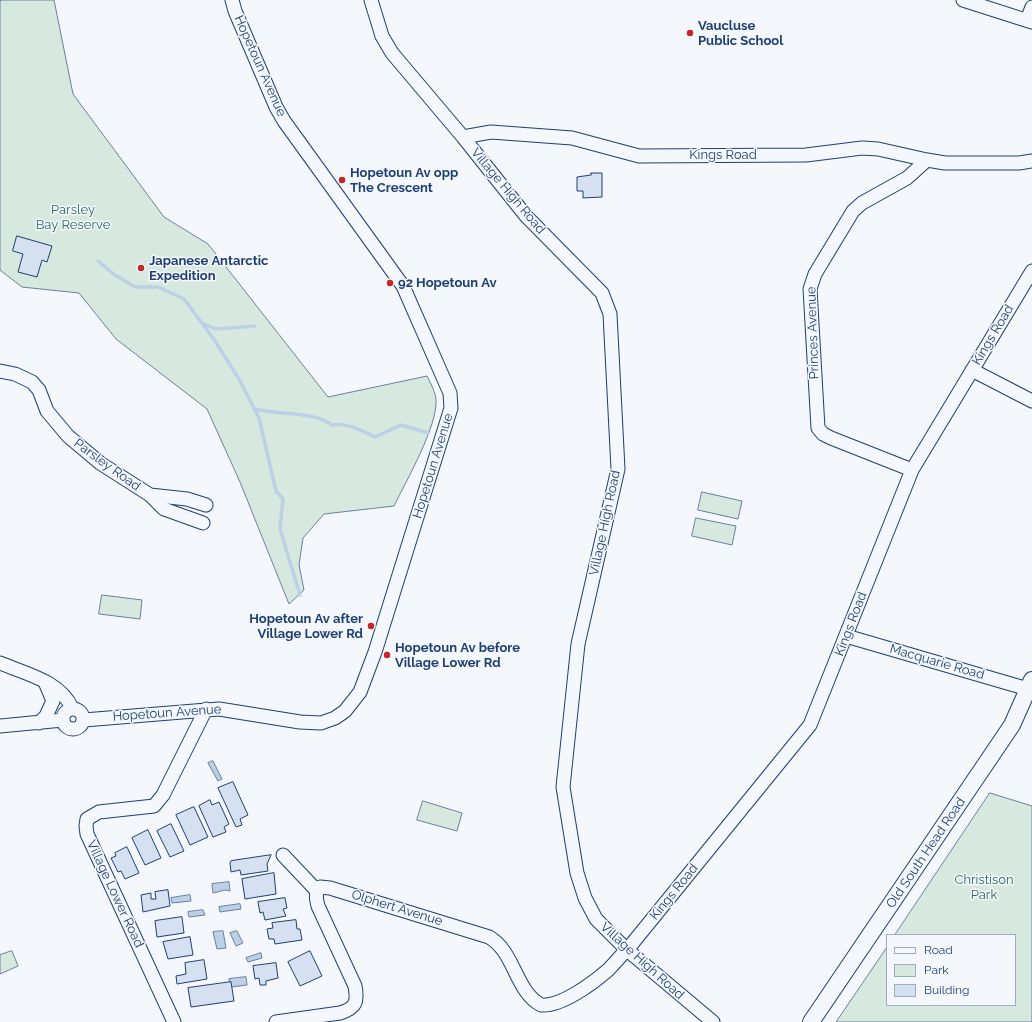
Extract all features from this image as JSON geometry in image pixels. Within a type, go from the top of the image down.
[{"type":"main road","name":"Old South Head Road","points":[[812,1022],[1008,730],[1030,685]]},
{"type":"street","name":"Hopetoun Avenue","points":[[84,720],[206,709],[230,709],[300,722],[321,723],[335,718],[354,702],[360,692],[375,652],[451,408],[448,388],[403,286],[284,121],[276,107],[235,11],[232,0]]},
{"type":"street","name":"Village High Road","points":[[371,0],[382,36],[392,53],[463,137],[526,216],[602,293],[610,314],[618,470],[578,644],[563,787],[574,862],[580,886],[596,919],[626,949],[712,1022]]},
{"type":"street","points":[[963,0],[1030,21],[1032,7]]},
{"type":"street","name":"Kings Road","points":[[463,137],[491,132],[572,138],[639,156],[806,155],[862,148],[878,149],[945,163],[1020,163],[1032,161]]},
{"type":"street","name":"Princes Avenue","points":[[912,470],[831,438],[823,434],[818,428],[810,288],[815,274],[853,211],[862,203],[907,178],[927,160]]},
{"type":"street","name":"Kings Road","points":[[626,949],[810,725],[912,470],[1032,271]]},
{"type":"street","points":[[972,370],[1032,401]]},
{"type":"street","name":"Parsley Road","points":[[0,371],[15,374],[32,382],[39,390],[47,411],[68,436],[100,463],[150,495],[164,509],[203,523]]},
{"type":"street","name":"Parsley Road","points":[[150,495],[187,499],[206,505]]},
{"type":"street","name":"Macquarie Road","points":[[846,636],[1030,685]]},
{"type":"street","points":[[0,664],[45,682],[63,693],[72,708],[81,711],[84,720],[81,726],[72,729],[66,726],[63,720],[66,711],[72,708]]},
{"type":"street","points":[[39,723],[46,716],[53,701],[45,682]]},
{"type":"street","name":"Village Lower Road","points":[[174,1022],[88,834],[86,826],[87,819],[99,812],[154,806],[163,795],[206,709]]},
{"type":"street","points":[[0,726],[63,720]]},
{"type":"street","points":[[276,1022],[340,1013],[350,1010],[355,1004],[357,996],[355,986],[321,913],[317,899],[317,891],[282,854]]},
{"type":"street","name":"Olphert Avenue","points":[[317,891],[320,887],[330,888],[489,937],[499,944],[529,995],[540,1005],[555,1004],[564,1000],[608,970],[626,949]]},
{"type":"green space","name":"Parsley Bay Reserve","points":[[54,0],[73,94],[164,217],[208,244],[328,397],[427,376],[435,393],[436,399],[432,424],[427,438],[394,506],[324,514],[303,538],[299,565],[304,590],[289,604],[240,482],[207,409],[116,339],[79,293],[22,287],[0,270],[0,1]]},
{"type":"green space","points":[[702,492],[742,501],[738,519],[698,510]]},
{"type":"green space","points":[[696,518],[736,526],[732,545],[692,536]]},
{"type":"green space","points":[[102,595],[142,600],[140,619],[99,614]]},
{"type":"green space","name":"Christison Park","points":[[990,793],[1032,806],[1032,1022],[836,1022],[886,948],[886,1006],[1016,1006],[1016,934],[896,934]]},
{"type":"green space","points":[[423,801],[462,813],[457,831],[417,820]]},
{"type":"green space","points":[[12,951],[18,966],[0,974],[0,955]]},
{"type":"water","points":[[213,761],[222,779],[218,781],[208,763]]},
{"type":"water","points":[[229,882],[230,891],[225,890],[213,893],[212,884]]},
{"type":"water","points":[[190,895],[191,901],[172,903],[171,898]]},
{"type":"water","points":[[240,904],[241,909],[220,912],[219,907]]},
{"type":"water","points":[[203,910],[205,915],[189,917],[188,912]]},
{"type":"water","points":[[223,931],[226,948],[217,949],[213,932]]},
{"type":"water","points":[[237,931],[243,943],[236,946],[230,933]]},
{"type":"water","points":[[261,953],[262,958],[248,962],[246,958]]},
{"type":"water","points":[[246,977],[247,985],[231,987],[229,979]]},
{"type":"building","points":[[591,173],[602,173],[602,197],[583,198],[583,191],[577,191],[577,177],[591,175]]},
{"type":"building","points":[[17,236],[52,246],[47,262],[42,260],[37,277],[18,272],[23,254],[13,251]]},
{"type":"building","points":[[233,782],[248,815],[240,819],[242,825],[236,827],[218,788]]},
{"type":"building","points":[[210,800],[212,805],[219,802],[229,824],[224,827],[226,832],[213,837],[199,806]]},
{"type":"building","points":[[194,807],[208,837],[190,845],[176,815]]},
{"type":"building","points":[[171,824],[184,851],[170,857],[157,831]]},
{"type":"building","points":[[148,830],[161,858],[145,865],[132,838]]},
{"type":"building","points":[[127,847],[139,873],[125,879],[121,871],[118,872],[111,858],[116,856],[115,853]]},
{"type":"building","points":[[271,855],[267,864],[268,871],[241,875],[240,870],[231,872],[231,861]]},
{"type":"building","points":[[274,873],[276,894],[245,899],[242,879]]},
{"type":"building","points":[[168,890],[170,906],[143,912],[141,895],[151,893],[151,899],[156,899],[155,892]]},
{"type":"building","points":[[285,898],[287,908],[283,909],[286,916],[265,920],[263,912],[260,913],[258,902]]},
{"type":"building","points":[[182,917],[184,933],[157,937],[155,921]]},
{"type":"building","points":[[296,920],[297,929],[300,929],[302,940],[275,944],[274,939],[269,939],[267,929],[273,928],[272,923]]},
{"type":"building","points":[[190,937],[193,955],[168,959],[163,942]]},
{"type":"building","points":[[310,951],[322,976],[300,986],[288,962]]},
{"type":"building","points":[[204,960],[207,979],[177,984],[176,976],[186,974],[185,963]]},
{"type":"building","points":[[276,963],[278,978],[266,981],[266,985],[260,985],[259,978],[255,979],[253,966]]},
{"type":"building","points":[[231,982],[234,1001],[191,1007],[188,988]]},
{"type":"waterway","points":[[98,261],[115,275],[135,287],[158,287],[184,299],[213,338],[239,379],[259,418],[276,491],[283,499],[280,529],[300,595]]},
{"type":"waterway","points":[[202,323],[216,329],[255,326]]},
{"type":"waterway","points":[[254,409],[316,417],[332,425],[337,424],[354,428],[375,437],[401,425],[428,433]]},
{"type":"place","name":"Vaucluse Public School","points":[[690,33]]},
{"type":"place","name":"Hopetoun Av opp The Crescent","points":[[342,180]]},
{"type":"place","name":"Japanese Antarctic Expedition","points":[[141,268]]},
{"type":"place","name":"92 Hopetoun Av","points":[[390,283]]},
{"type":"place","name":"Hopetoun Av after Village Lower Rd","points":[[371,626]]},
{"type":"place","name":"Hopetoun Av before Village Lower Rd","points":[[387,655]]}]
